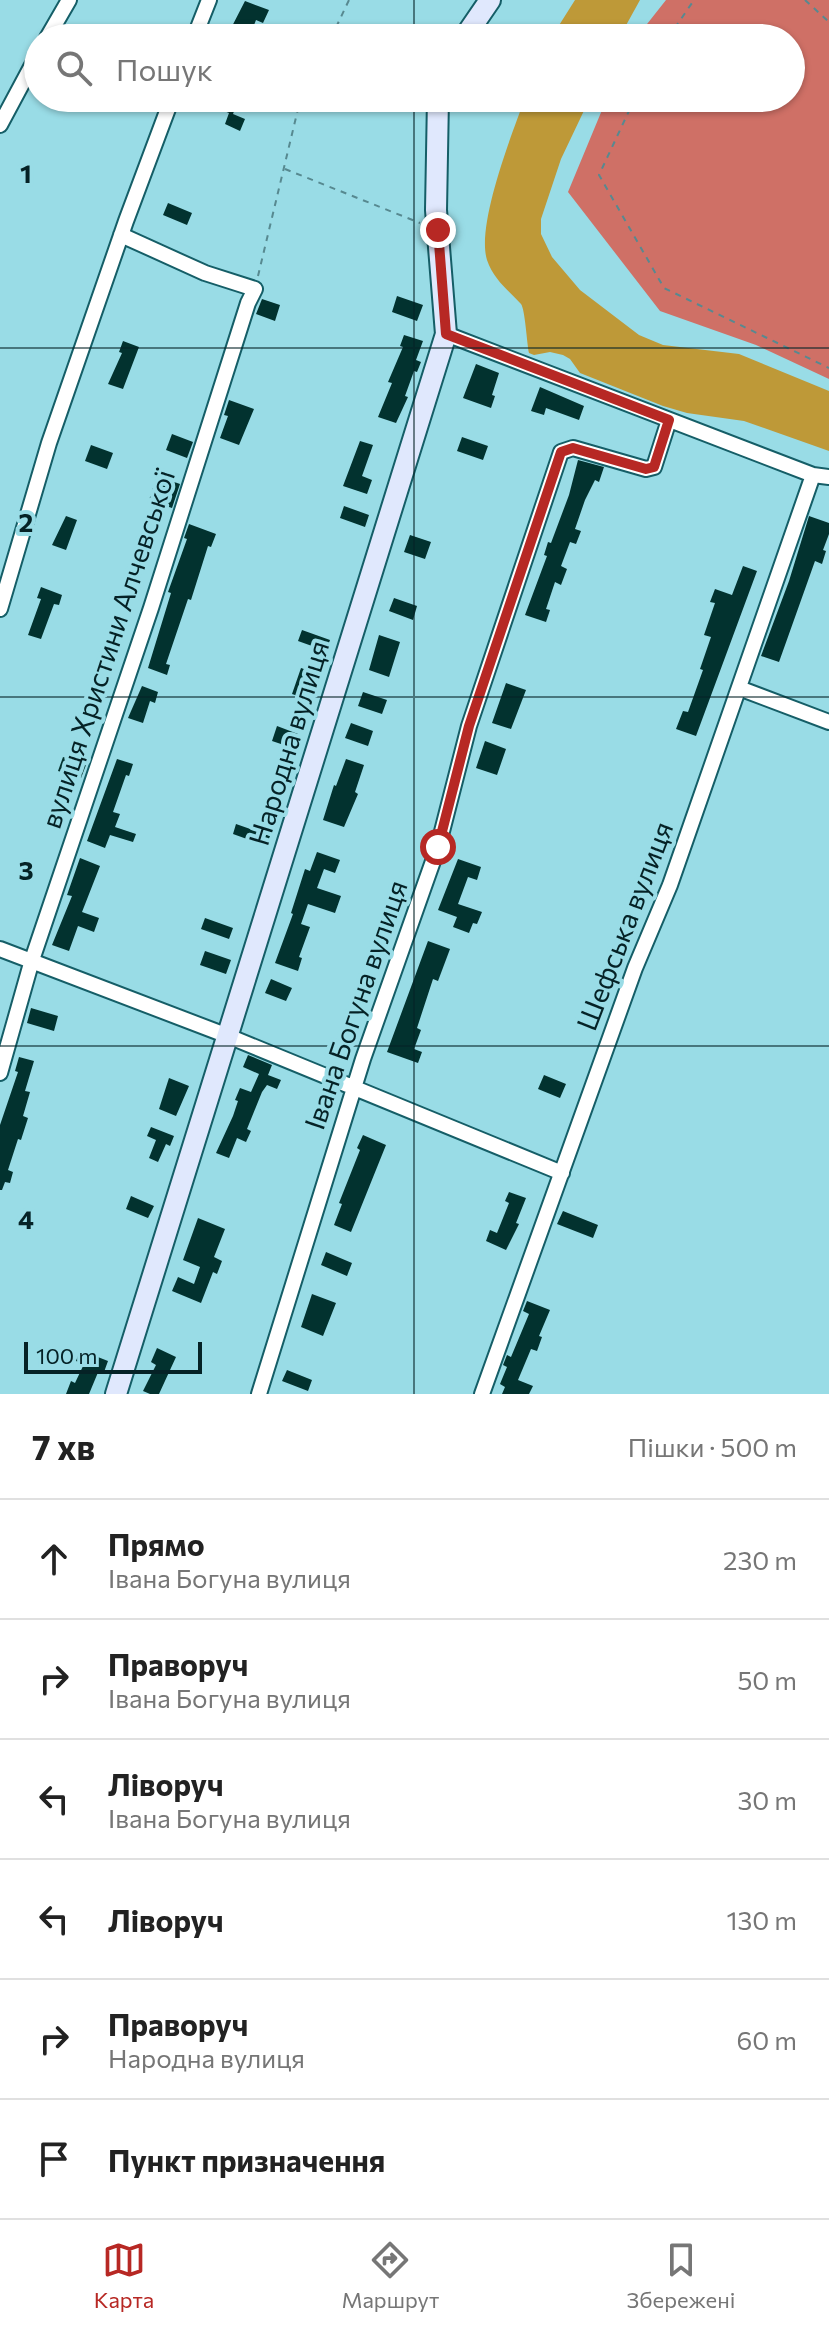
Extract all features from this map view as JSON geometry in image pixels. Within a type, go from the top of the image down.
[{"type":"street","points":[[55,24],[69,0]]},
{"type":"street","points":[[200,24],[209,0]]},
{"type":"street","points":[[474,24],[490,0]]},
{"type":"street","points":[[0,125],[24,80]]},
{"type":"street","points":[[0,609],[49,443],[167,112]]},
{"type":"street","name":"Народна вулиця","points":[[116,1394],[446,334],[438,230],[435,149],[437,112]]},
{"type":"street","points":[[121,235],[205,273],[255,289]]},
{"type":"street","name":"вулиця Христини Алчевської","points":[[0,1073],[32,960],[255,289]]},
{"type":"street","points":[[446,334],[813,475],[829,477]]},
{"type":"street","name":"Івана Богуна вулиця","points":[[259,1394],[354,1087],[438,847],[469,726],[561,452],[573,448],[646,469],[654,467],[669,420]]},
{"type":"street","name":"Шефська вулиця","points":[[482,1394],[635,968],[670,885],[813,475]]},
{"type":"street","points":[[739,688],[829,722]]},
{"type":"street","points":[[0,949],[228,1036],[562,1173]]},
{"type":"path","points":[[338,24],[349,0]]},
{"type":"path","points":[[678,24],[694,0]]},
{"type":"path","points":[[805,0],[829,22]]},
{"type":"path","points":[[255,289],[297,112]]},
{"type":"path","points":[[628,112],[599,175],[664,288],[829,368]]},
{"type":"path","points":[[284,169],[438,230]]},
{"type":"shaded area","points":[[575,0],[640,0],[627,24],[560,24]]},
{"type":"shaded area","points":[[666,0],[829,0],[829,379],[756,345],[660,311],[568,192],[601,112],[805,112],[805,24],[647,24]]},
{"type":"shaded area","points":[[520,112],[583,112],[561,159],[541,219],[541,234],[552,257],[580,290],[639,335],[663,345],[739,354],[829,391],[829,451],[744,421],[687,413],[663,406],[580,373],[563,355],[529,353],[521,304],[493,273],[487,260],[486,225],[504,156]]},
{"type":"building","points":[[245,1],[269,10],[263,23],[256,20],[254,24],[233,24]]},
{"type":"building","points":[[227,112],[234,112],[245,119],[240,131],[225,124],[229,113]]},
{"type":"building","points":[[168,203],[192,213],[187,225],[163,215]]},
{"type":"building","points":[[397,296],[423,305],[417,321],[392,312]]},
{"type":"building","points":[[262,299],[280,305],[275,321],[256,314]]},
{"type":"building","points":[[404,335],[423,341],[416,360],[421,362],[417,372],[414,371],[405,396],[408,397],[396,423],[378,417],[392,383],[388,382],[403,347],[400,346]]},
{"type":"building","points":[[123,341],[139,347],[123,389],[108,384],[122,353],[119,352]]},
{"type":"building","points":[[476,364],[499,373],[491,408],[463,398]]},
{"type":"building","points":[[540,387],[584,406],[579,420],[546,408],[544,415],[531,411]]},
{"type":"building","points":[[229,400],[254,409],[239,445],[220,438],[228,416],[224,415]]},
{"type":"building","points":[[172,434],[193,442],[187,458],[166,450]]},
{"type":"building","points":[[462,437],[488,446],[483,460],[457,451]]},
{"type":"building","points":[[360,441],[373,445],[362,476],[372,480],[367,494],[343,486]]},
{"type":"building","points":[[91,445],[113,453],[107,469],[85,461]]},
{"type":"building","points":[[578,460],[604,467],[599,482],[595,480],[585,500],[575,529],[581,531],[576,544],[570,542],[561,566],[567,569],[561,585],[555,582],[546,609],[550,610],[546,622],[525,615],[547,556],[544,555],[548,542],[551,543],[569,495]]},
{"type":"building","points":[[157,476],[180,484],[172,508],[149,500]]},
{"type":"building","points":[[344,506],[369,515],[365,527],[340,518]]},
{"type":"building","points":[[66,516],[77,520],[66,550],[52,545]]},
{"type":"building","points":[[809,516],[829,523],[823,550],[826,551],[822,564],[815,561],[779,662],[761,656]]},
{"type":"building","points":[[189,524],[216,534],[211,547],[208,546],[191,600],[188,599],[166,664],[170,665],[167,675],[148,668]]},
{"type":"building","points":[[410,535],[431,542],[425,559],[404,552]]},
{"type":"building","points":[[743,566],[757,571],[696,736],[676,729],[683,711],[688,712],[703,670],[700,669],[711,637],[704,635],[715,603],[710,602],[715,589],[732,595]]},
{"type":"building","points":[[41,587],[62,595],[59,605],[54,604],[41,639],[28,635],[41,599],[37,598]]},
{"type":"building","points":[[394,598],[417,606],[413,620],[389,611]]},
{"type":"building","points":[[302,630],[330,640],[326,651],[298,641]]},
{"type":"building","points":[[379,635],[400,642],[389,677],[369,670]]},
{"type":"building","points":[[301,668],[319,674],[307,699],[292,694]]},
{"type":"building","points":[[506,683],[526,690],[511,729],[492,723]]},
{"type":"building","points":[[142,686],[158,692],[155,703],[150,701],[143,723],[128,718]]},
{"type":"building","points":[[363,692],[387,700],[382,714],[358,706]]},
{"type":"building","points":[[351,723],[373,731],[368,746],[345,738]]},
{"type":"building","points":[[277,726],[298,734],[293,748],[272,741]]},
{"type":"building","points":[[485,741],[506,749],[497,775],[476,768]]},
{"type":"building","points":[[63,757],[86,765],[81,778],[58,771]]},
{"type":"building","points":[[117,759],[133,764],[113,812],[120,814],[115,827],[136,834],[133,842],[110,835],[105,848],[87,841]]},
{"type":"building","points":[[346,759],[364,765],[355,792],[358,794],[344,827],[323,820]]},
{"type":"building","points":[[236,824],[270,836],[266,846],[233,834]]},
{"type":"building","points":[[317,852],[340,860],[335,873],[324,869],[317,888],[341,896],[335,913],[308,904],[301,924],[310,927],[299,957],[302,958],[298,971],[275,963],[305,869],[310,871]]},
{"type":"building","points":[[80,858],[100,866],[82,912],[99,918],[94,932],[78,926],[69,951],[52,945],[72,896],[67,895]]},
{"type":"building","points":[[458,859],[481,867],[477,880],[468,877],[458,904],[482,912],[469,933],[453,927],[457,917],[438,910]]},
{"type":"building","points":[[205,918],[233,928],[229,939],[201,929]]},
{"type":"building","points":[[428,941],[450,949],[438,981],[433,979],[417,1028],[421,1030],[414,1049],[422,1052],[418,1063],[387,1052]]},
{"type":"building","points":[[205,951],[231,960],[226,974],[200,965]]},
{"type":"building","points":[[271,979],[292,988],[286,1001],[265,993]]},
{"type":"building","points":[[31,1008],[58,1016],[54,1031],[27,1023]]},
{"type":"building","points":[[248,1055],[272,1065],[268,1075],[281,1080],[277,1089],[267,1085],[262,1092],[247,1129],[251,1131],[246,1142],[237,1138],[229,1158],[216,1153],[233,1116],[240,1088],[251,1092],[259,1074],[243,1067]]},
{"type":"building","points":[[19,1057],[34,1061],[25,1091],[30,1092],[23,1116],[28,1118],[8,1170],[13,1172],[10,1183],[5,1182],[0,1190],[0,1125],[18,1072],[15,1071]]},
{"type":"building","points":[[544,1075],[566,1084],[560,1098],[538,1089]]},
{"type":"building","points":[[169,1078],[189,1086],[176,1116],[159,1109]]},
{"type":"building","points":[[151,1127],[174,1136],[170,1146],[166,1144],[158,1162],[149,1158],[156,1140],[147,1136]]},
{"type":"building","points":[[363,1135],[386,1145],[351,1232],[334,1225]]},
{"type":"building","points":[[509,1192],[526,1198],[516,1223],[519,1224],[506,1250],[486,1241],[490,1230],[497,1233],[509,1203],[505,1201]]},
{"type":"building","points":[[131,1196],[154,1206],[148,1218],[126,1209]]},
{"type":"building","points":[[563,1211],[598,1225],[593,1238],[557,1224]]},
{"type":"building","points":[[198,1218],[225,1229],[214,1257],[222,1261],[217,1274],[213,1272],[201,1303],[172,1291],[178,1277],[194,1284],[200,1267],[183,1260]]},
{"type":"building","points":[[326,1252],[352,1263],[347,1276],[321,1265]]},
{"type":"building","points":[[312,1294],[336,1303],[323,1336],[301,1327]]},
{"type":"building","points":[[527,1301],[550,1310],[539,1336],[542,1337],[537,1351],[531,1349],[518,1380],[533,1386],[529,1394],[502,1394],[505,1387],[500,1384],[507,1367],[503,1365],[507,1355],[511,1357],[529,1314],[523,1311]]},
{"type":"building","points":[[157,1348],[176,1357],[159,1394],[150,1394],[143,1391],[156,1365],[151,1362]]},
{"type":"building","points":[[80,1350],[108,1361],[104,1372],[99,1370],[89,1394],[66,1394],[71,1381],[75,1383],[84,1364],[76,1361]]},
{"type":"building","points":[[287,1370],[312,1380],[308,1391],[282,1381]]},
{"type":"route","points":[[438,230],[446,334],[669,420],[654,467],[646,469],[573,448],[561,452],[469,726],[438,847]]}]
